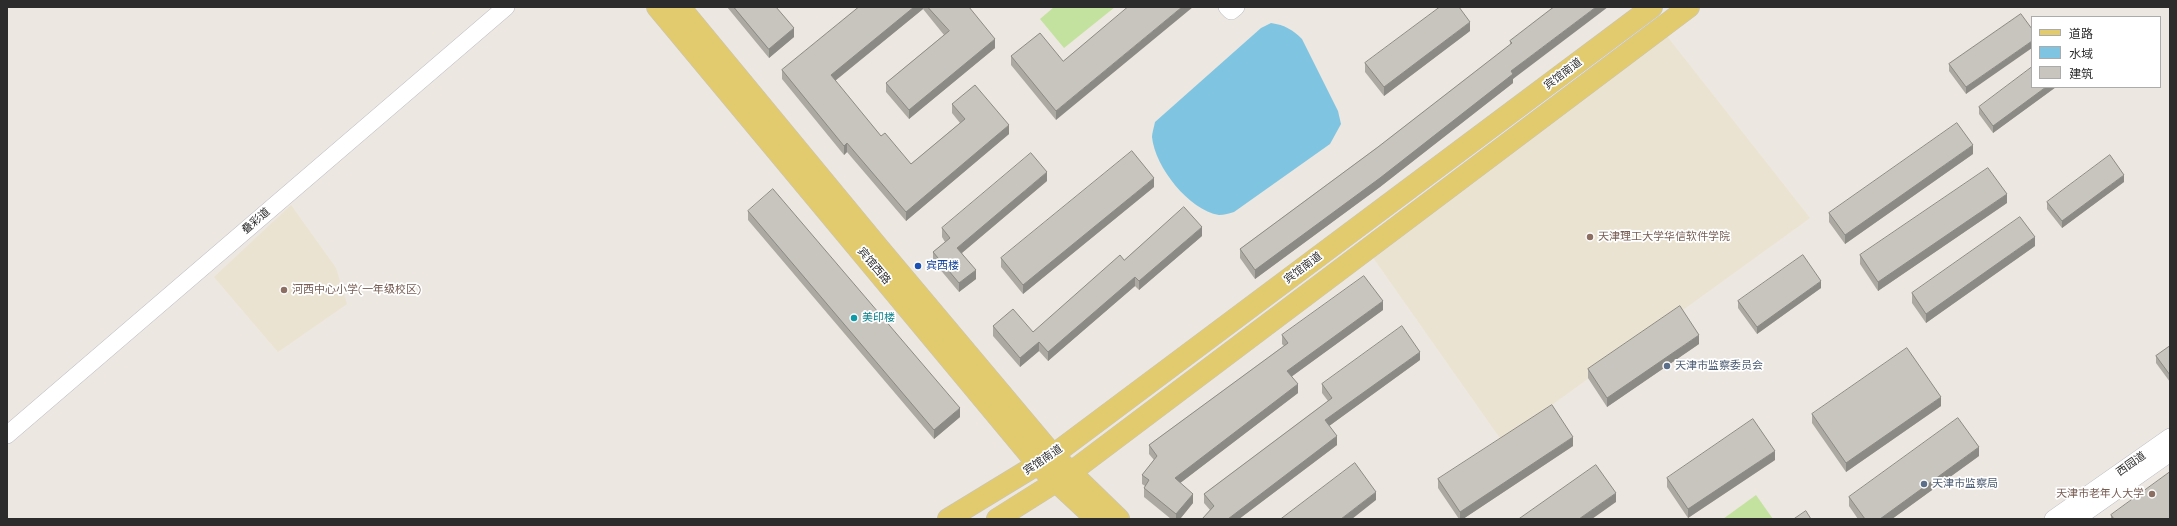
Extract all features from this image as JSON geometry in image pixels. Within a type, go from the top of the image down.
[{"type":"main road","name":"宾馆西路","points":[[656,7],[1063,478],[1096,519]]},
{"type":"main road","name":"宾馆西路","points":[[680,7],[879,248],[1046,460]]},
{"type":"main road","name":"宾馆南道","points":[[948,519],[1046,460],[1652,7]]},
{"type":"main road","name":"宾馆南道","points":[[997,519],[1063,478],[1689,7]]},
{"type":"main road","name":"宾馆西路","points":[[1063,478],[1119,519]]},
{"type":"street","name":"叠彩道","points":[[7,435],[506,7]]},
{"type":"street","points":[[1227,7],[1231,11],[1236,7]]},
{"type":"street","name":"西园道","points":[[2053,519],[2170,437]]},
{"type":"street","name":"西园道","points":[[2076,519],[2170,453]]},
{"type":"shaded area","name":"天津理工大学华信软件学院","points":[[1666,35],[1810,218],[1502,441],[1372,256]]},
{"type":"shaded area","name":"河西中心小学(一年级校区)","points":[[291,205],[336,268],[347,304],[278,352],[214,277]]},
{"type":"green space","points":[[1054,7],[1115,7],[1064,48],[1040,19]]},
{"type":"green space","points":[[1756,495],[1773,519],[1723,519]]},
{"type":"water","points":[[1271,23],[1288,28],[1302,39],[1338,111],[1341,124],[1330,144],[1234,212],[1219,215],[1196,205],[1185,196],[1167,174],[1155,149],[1152,137],[1155,122],[1261,28]]},
{"type":"building","points":[[734,7],[776,7],[794,28],[769,49]]},
{"type":"building","points":[[859,7],[914,7],[831,75],[881,136],[885,133],[911,164],[965,119],[952,104],[975,85],[1009,125],[906,212],[847,143],[844,146],[782,70]]},
{"type":"building","points":[[928,7],[969,7],[995,39],[909,110],[886,83],[949,31]]},
{"type":"building","points":[[1128,7],[1182,7],[1056,111],[1011,56],[1040,33],[1063,61]]},
{"type":"building","points":[[1440,7],[1459,7],[1470,22],[1384,87],[1365,63]]},
{"type":"building","points":[[1554,7],[1596,7],[1511,71],[1513,74],[1380,178],[1255,270],[1240,249],[1378,147],[1512,43],[1510,41]]},
{"type":"building","points":[[2021,14],[2031,28],[2031,42],[1966,87],[1949,64]]},
{"type":"building","points":[[2031,68],[2031,88],[2045,88],[1993,126],[1979,107]]},
{"type":"building","points":[[1957,123],[1973,145],[1845,235],[1829,213]]},
{"type":"building","points":[[1132,151],[1154,178],[1023,285],[1001,258]]},
{"type":"building","points":[[1031,153],[1047,172],[957,248],[976,270],[959,283],[933,252],[950,238],[942,228]]},
{"type":"building","points":[[2110,155],[2124,175],[2062,221],[2047,202]]},
{"type":"building","points":[[1988,168],[2007,194],[1878,282],[1860,255]]},
{"type":"building","name":"美印楼","points":[[773,189],[960,408],[934,430],[748,211]]},
{"type":"building","points":[[1184,207],[1202,227],[1139,281],[1135,277],[1048,352],[1039,342],[1020,358],[993,326],[1013,309],[1033,332],[1120,255],[1124,260]]},
{"type":"building","points":[[2020,217],[2035,237],[1926,314],[1912,293]]},
{"type":"building","points":[[1803,255],[1821,281],[1757,327],[1738,301]]},
{"type":"building","points":[[1364,276],[1383,301],[1287,371],[1298,384],[1175,478],[1193,494],[1176,514],[1144,488],[1149,480],[1142,475],[1157,456],[1149,445],[1288,343],[1282,335]]},
{"type":"building","points":[[1680,306],[1699,335],[1607,398],[1588,369]]},
{"type":"building","points":[[1402,326],[1420,352],[1325,420],[1337,436],[1228,519],[1202,519],[1214,506],[1204,494],[1332,398],[1322,384]]},
{"type":"building","points":[[2170,346],[2170,375],[2156,356]]},
{"type":"building","points":[[1907,348],[1941,397],[1846,463],[1812,414]]},
{"type":"building","points":[[1552,405],[1573,437],[1460,512],[1438,479]]},
{"type":"building","points":[[1958,418],[1979,447],[1880,519],[1865,519],[1849,497]]},
{"type":"building","points":[[1753,419],[1775,451],[1688,509],[1667,478]]},
{"type":"building","points":[[1355,463],[1376,492],[1341,519],[1281,519]]},
{"type":"building","points":[[1596,465],[1616,493],[1579,519],[1519,519]]},
{"type":"building","name":"天津市老年人大学","points":[[2170,472],[2170,519],[2114,519],[2111,515]]},
{"type":"building","points":[[1806,511],[1811,519],[1794,519]]},
{"type":"place","name":"天津理工大学华信软件学院","points":[[1590,237]]},
{"type":"place","name":"宾西楼","points":[[918,266]]},
{"type":"place","name":"河西中心小学(一年级校区)","points":[[284,290]]},
{"type":"place","name":"美印楼","points":[[854,318]]},
{"type":"place","name":"天津市监察委员会","points":[[1667,366]]},
{"type":"place","name":"天津市监察局","points":[[1924,484]]},
{"type":"place","name":"天津市老年人大学","points":[[2152,494]]}]
